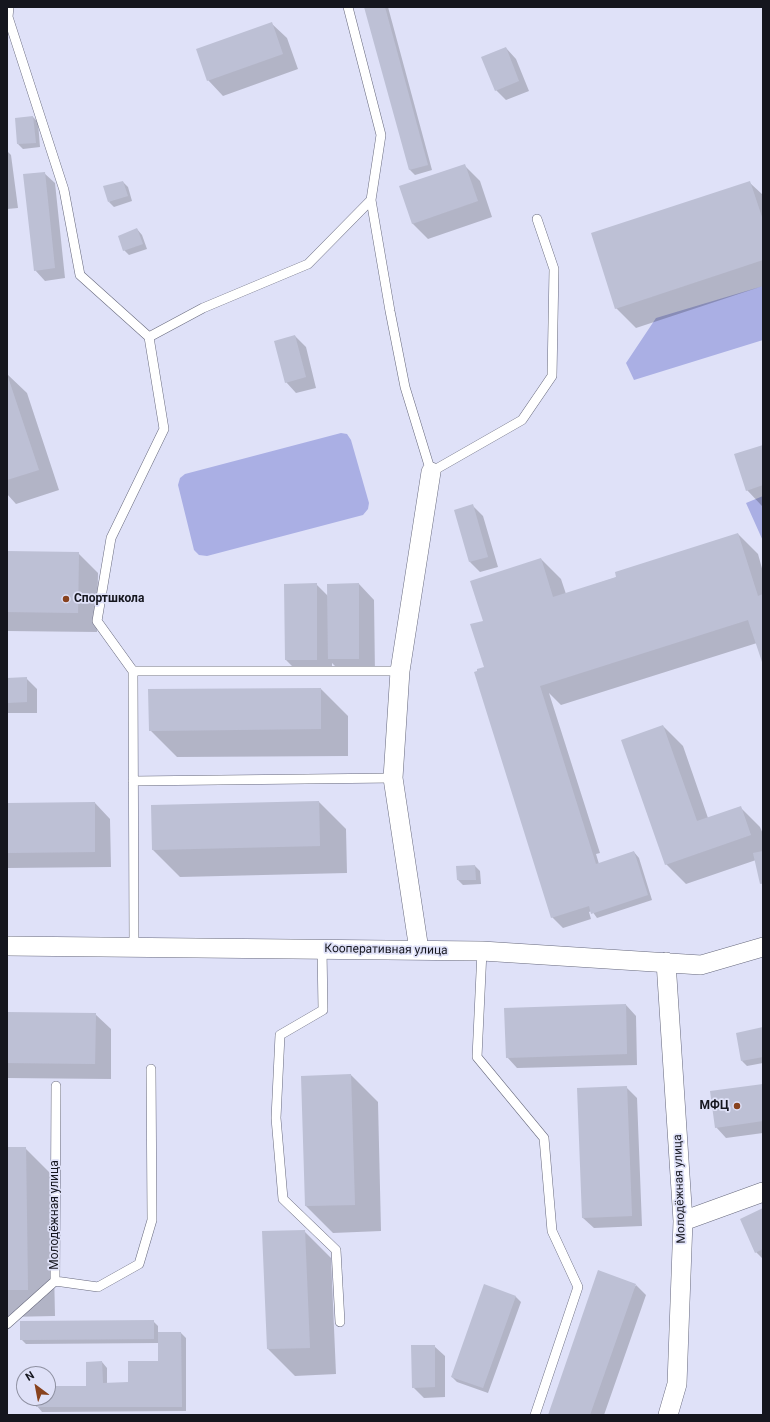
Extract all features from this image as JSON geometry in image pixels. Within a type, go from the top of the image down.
[{"type":"street","points":[[419,950],[393,778],[400,671],[431,472]]},
{"type":"street","name":"Кооперативная улица","points":[[7,946],[482,951],[700,964],[763,947]]},
{"type":"street","name":"Молодёжная улица","points":[[666,962],[683,1221],[677,1384],[668,1415]]},
{"type":"street","points":[[683,1221],[763,1192]]},
{"type":"lane","points":[[9,7],[8,17],[64,190],[80,275],[149,337],[164,428],[111,538],[97,622],[133,671],[134,947]]},
{"type":"lane","points":[[348,7],[381,135],[371,200],[390,311],[406,386],[431,472],[522,420],[552,376],[554,269],[537,219]]},
{"type":"lane","points":[[149,337],[203,308],[308,264],[371,200]]},
{"type":"lane","points":[[133,671],[400,671]]},
{"type":"lane","points":[[133,781],[393,778]]},
{"type":"lane","points":[[322,949],[323,1010],[280,1035],[276,1118],[283,1199],[336,1250],[340,1322]]},
{"type":"lane","points":[[482,951],[477,1057],[544,1138],[552,1231],[578,1287],[535,1415]]},
{"type":"lane","points":[[55,1281],[98,1287],[139,1264],[152,1220],[151,1069]]},
{"type":"lane","name":"Молодёжная улица","points":[[7,1324],[55,1281],[56,1086]]},
{"type":"shaded area","points":[[763,286],[763,340],[634,380],[626,363],[656,318]]},
{"type":"shaded area","points":[[341,433],[347,434],[351,440],[369,503],[368,509],[363,515],[207,556],[199,555],[194,550],[178,485],[180,478],[185,474]]},
{"type":"shaded area","points":[[763,496],[763,541],[746,503]]},
{"type":"building","points":[[364,7],[385,7],[428,165],[409,170]]},
{"type":"building","points":[[272,22],[283,54],[207,81],[196,49]]},
{"type":"building","points":[[506,47],[519,81],[495,91],[481,57]]},
{"type":"building","points":[[33,116],[36,143],[17,144],[15,118]]},
{"type":"building","points":[[465,164],[478,201],[412,224],[399,186]]},
{"type":"building","points":[[45,172],[55,268],[34,271],[23,174]]},
{"type":"building","points":[[123,181],[128,196],[108,202],[103,186]]},
{"type":"building","points":[[750,181],[763,220],[763,260],[615,309],[591,233]]},
{"type":"building","points":[[137,228],[143,244],[123,251],[118,236]]},
{"type":"building","points":[[295,335],[306,377],[285,383],[274,341]]},
{"type":"building","points":[[7,374],[39,470],[7,480]]},
{"type":"building","points":[[763,445],[763,485],[746,491],[734,454]]},
{"type":"building","points":[[473,504],[488,557],[469,562],[454,510]]},
{"type":"building","points":[[738,533],[758,596],[763,594],[763,665],[748,620],[540,686],[596,864],[634,851],[648,895],[591,914],[589,906],[551,918],[474,672],[477,671],[477,669],[484,667],[470,624],[483,621],[470,581],[541,558],[553,597],[616,577],[615,572]]},
{"type":"building","points":[[7,551],[79,552],[78,613],[7,612]]},
{"type":"building","points":[[317,583],[317,660],[285,660],[284,584]]},
{"type":"building","points":[[359,583],[359,659],[328,659],[327,584]]},
{"type":"building","points":[[27,677],[27,702],[7,703],[7,678]]},
{"type":"building","points":[[321,688],[321,729],[149,731],[148,689]]},
{"type":"building","points":[[663,725],[697,821],[741,806],[751,835],[665,865],[621,740]]},
{"type":"building","points":[[319,801],[320,846],[152,850],[151,805]]},
{"type":"building","points":[[95,802],[95,852],[7,853],[7,803]]},
{"type":"building","points":[[763,851],[763,883],[760,884],[753,853]]},
{"type":"building","points":[[475,865],[476,880],[457,880],[456,866]]},
{"type":"building","points":[[626,1004],[627,1054],[506,1058],[504,1008]]},
{"type":"building","points":[[7,1012],[96,1013],[95,1064],[7,1063]]},
{"type":"building","points":[[763,1027],[763,1057],[741,1061],[736,1033]]},
{"type":"building","points":[[351,1074],[355,1205],[305,1206],[301,1076]]},
{"type":"building","name":"МФЦ","points":[[763,1084],[763,1121],[715,1128],[710,1091]]},
{"type":"building","points":[[627,1086],[632,1216],[582,1218],[577,1088]]},
{"type":"building","points":[[7,1147],[26,1147],[28,1290],[7,1290]]},
{"type":"building","points":[[763,1208],[763,1249],[755,1253],[740,1219]]},
{"type":"building","points":[[305,1230],[310,1348],[267,1349],[262,1231]]},
{"type":"building","points":[[598,1270],[636,1284],[590,1415],[548,1415]]},
{"type":"building","points":[[484,1284],[516,1296],[483,1388],[451,1377]]},
{"type":"building","points":[[154,1320],[154,1339],[20,1340],[20,1321]]},
{"type":"building","points":[[158,1332],[181,1332],[182,1407],[36,1407],[56,1406],[56,1386],[86,1386],[86,1362],[102,1361],[103,1383],[128,1382],[128,1361],[158,1361]]},
{"type":"building","points":[[411,1345],[435,1345],[435,1387],[412,1388]]},
{"type":"place","name":"Спортшкола","points":[[66,599]]},
{"type":"place","name":"МФЦ","points":[[737,1106]]}]
